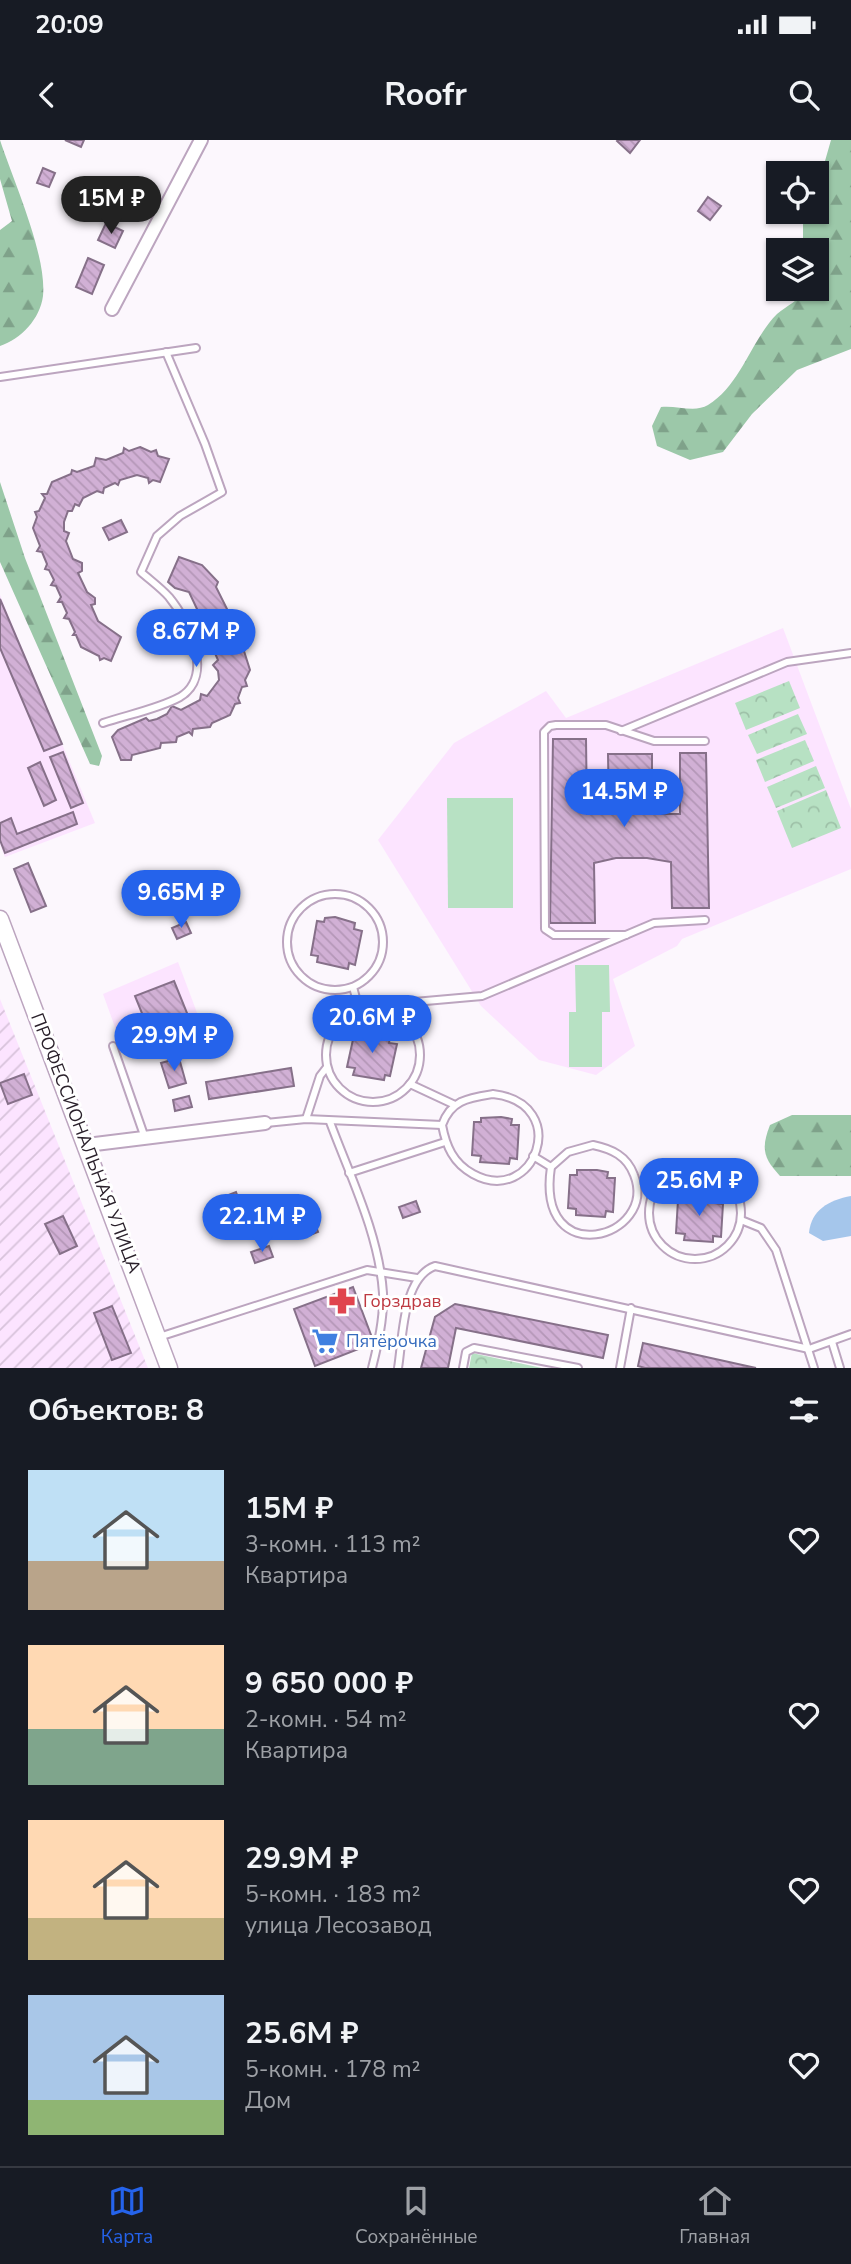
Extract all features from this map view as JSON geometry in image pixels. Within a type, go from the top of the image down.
[{"type":"main road","name":"ПРОФЕССИОНАЛЬНАЯ УЛИЦА","points":[[0,919],[169,1368]]},
{"type":"street","points":[[113,309],[196,141]]},
{"type":"street","points":[[87,1145],[265,1123]]},
{"type":"lane","points":[[0,377],[196,348]]},
{"type":"lane","points":[[103,723],[180,697],[195,683],[199,674],[199,663],[180,614],[169,597],[141,572],[157,536],[180,516],[222,492],[166,352]]},
{"type":"lane","points":[[621,731],[787,662],[851,653]]},
{"type":"lane","points":[[626,935],[554,935],[547,932],[544,732],[550,726],[556,725],[602,724],[648,741],[705,741]]},
{"type":"lane","points":[[327,894],[354,897],[368,906],[379,919],[384,945],[377,968],[363,983],[353,987],[335,991],[318,988],[301,978],[289,958],[286,938],[293,917],[311,900],[327,894]]},
{"type":"lane","points":[[381,1008],[399,1015],[411,1026],[419,1041],[421,1060],[410,1084],[391,1099],[370,1102],[349,1096],[335,1083],[327,1067],[326,1051],[333,1029],[343,1018],[359,1009],[482,996],[661,922],[705,920]]},
{"type":"lane","points":[[353,987],[359,1009]]},
{"type":"lane","points":[[113,1046],[145,1138]]},
{"type":"lane","points":[[306,1119],[320,1076],[327,1067]]},
{"type":"lane","points":[[410,1084],[455,1105]]},
{"type":"lane","points":[[493,1094],[522,1101],[535,1120],[537,1134],[533,1156],[522,1173],[509,1180],[494,1182],[460,1166],[445,1142],[442,1125],[455,1105],[465,1099],[493,1094]]},
{"type":"lane","points":[[265,1123],[306,1119],[442,1125]]},
{"type":"lane","points":[[330,1122],[368,1222],[380,1270],[382,1322],[372,1368]]},
{"type":"lane","points":[[349,1173],[445,1142]]},
{"type":"lane","points":[[593,1145],[607,1148],[631,1167],[637,1196],[631,1213],[610,1232],[583,1234],[567,1227],[550,1205],[547,1190],[551,1167],[576,1148],[593,1145]]},
{"type":"lane","points":[[533,1156],[551,1167]]},
{"type":"lane","points":[[698,1167],[712,1170],[734,1187],[740,1200],[741,1220],[736,1235],[724,1248],[711,1256],[696,1259],[679,1255],[664,1247],[654,1232],[649,1214],[651,1199],[662,1181],[680,1169],[698,1167]]},
{"type":"lane","points":[[637,1196],[651,1199]]},
{"type":"lane","points":[[741,1220],[761,1228],[776,1250],[814,1368]]},
{"type":"lane","points":[[398,1368],[410,1298],[417,1278],[424,1270],[435,1266],[809,1349],[851,1334]]},
{"type":"lane","points":[[159,1337],[367,1270],[417,1278]]},
{"type":"lane","points":[[620,1368],[631,1308]]},
{"type":"lane","points":[[832,1342],[840,1368]]},
{"type":"lane","points":[[463,1368],[466,1352],[474,1348],[578,1368]]},
{"type":"shaded area","points":[[0,595],[95,823],[5,857],[0,845]]},
{"type":"shaded area","points":[[783,628],[851,809],[851,869],[682,939],[677,946],[613,979],[635,1046],[596,1075],[539,1060],[481,1006],[378,840],[454,743],[546,691],[566,718]]},
{"type":"shaded area","points":[[178,962],[202,1026],[124,1052],[103,994]]},
{"type":"shaded area","points":[[0,999],[148,1368],[0,1368]]},
{"type":"green space","points":[[0,140],[35,239],[43,279],[43,296],[38,313],[28,327],[0,346],[0,230],[12,221],[0,179]]},
{"type":"green space","points":[[831,140],[851,140],[851,349],[797,370],[752,414],[723,452],[690,460],[657,446],[652,426],[661,407],[691,409],[708,405],[729,386],[777,314],[795,301],[829,301],[829,238],[803,238],[803,224],[829,224],[829,161],[825,161]]},
{"type":"green space","points":[[0,482],[25,558],[102,756],[99,766],[90,764],[0,562]]},
{"type":"green space","points":[[789,681],[800,708],[746,730],[735,703]]},
{"type":"green space","points":[[798,714],[807,734],[757,754],[748,735]]},
{"type":"green space","points":[[805,740],[814,761],[765,782],[756,760]]},
{"type":"green space","points":[[816,766],[825,788],[776,808],[767,787]]},
{"type":"green space","points":[[826,790],[841,828],[792,848],[777,811]]},
{"type":"green space","points":[[447,798],[513,798],[513,908],[448,908]]},
{"type":"green space","points":[[575,965],[609,965],[610,1012],[602,1012],[602,1067],[569,1067],[569,1012],[576,1012]]},
{"type":"green space","points":[[792,1115],[851,1115],[851,1176],[780,1176],[767,1158],[765,1140],[770,1125]]},
{"type":"green space","points":[[472,1353],[542,1368],[469,1368]]},
{"type":"water","points":[[851,1196],[851,1236],[823,1241],[809,1233],[813,1218],[822,1207]]},
{"type":"building","points":[[65,140],[84,140],[81,147]]},
{"type":"building","points":[[618,140],[640,140],[630,153],[617,141]]},
{"type":"building","points":[[43,168],[55,173],[49,187],[37,183]]},
{"type":"building","points":[[116,178],[142,189],[132,212],[118,206],[121,197],[110,192]]},
{"type":"building","points":[[708,197],[721,206],[710,220],[698,211]]},
{"type":"building","points":[[106,223],[123,231],[115,248],[98,240]]},
{"type":"building","points":[[88,258],[104,265],[92,294],[76,287]]},
{"type":"building","points":[[140,447],[151,452],[156,450],[158,456],[169,459],[160,482],[153,480],[149,483],[148,478],[137,475],[120,480],[118,485],[115,483],[104,488],[103,493],[97,491],[83,498],[79,506],[75,504],[72,511],[68,511],[64,522],[64,531],[69,533],[66,541],[73,559],[82,563],[82,571],[78,573],[87,592],[95,598],[95,604],[91,605],[98,621],[121,637],[111,661],[104,658],[100,660],[99,656],[81,647],[76,635],[73,635],[75,632],[69,619],[64,618],[67,613],[62,602],[58,602],[61,597],[56,586],[51,585],[54,580],[49,570],[45,569],[47,564],[42,552],[37,551],[40,546],[33,528],[37,517],[35,512],[39,511],[45,498],[42,494],[47,494],[52,482],[71,474],[72,470],[77,472],[94,466],[96,458],[106,460],[123,453],[124,448],[129,451]]},
{"type":"building","points":[[121,520],[127,532],[109,540],[103,528]]},
{"type":"building","points":[[179,557],[202,565],[218,582],[216,587],[237,629],[235,633],[241,647],[246,647],[244,651],[250,670],[245,680],[247,686],[242,687],[238,698],[240,703],[235,704],[230,715],[212,723],[210,727],[193,729],[192,735],[189,732],[177,737],[176,742],[161,743],[160,748],[132,755],[131,760],[121,760],[112,737],[118,730],[146,718],[149,721],[157,719],[167,714],[172,706],[181,710],[200,700],[201,694],[207,696],[219,680],[218,671],[213,665],[218,660],[210,642],[205,641],[207,637],[200,625],[195,624],[197,609],[189,592],[175,588],[168,582]]},
{"type":"building","points":[[0,599],[62,744],[44,751],[0,648]]},
{"type":"building","points":[[553,739],[586,739],[587,814],[609,814],[608,754],[652,754],[652,814],[680,814],[680,753],[706,753],[709,908],[672,908],[671,862],[647,858],[616,858],[594,863],[595,923],[550,923]]},
{"type":"building","points":[[63,752],[83,803],[71,808],[50,757]]},
{"type":"building","points":[[40,762],[56,800],[44,806],[28,768]]},
{"type":"building","points":[[73,812],[77,824],[5,853],[0,840],[0,823],[11,818],[17,834]]},
{"type":"building","points":[[28,863],[46,906],[31,912],[14,869]]},
{"type":"building","points":[[167,876],[171,886],[154,892],[150,882]]},
{"type":"building","points":[[335,917],[355,923],[354,929],[362,931],[355,965],[349,963],[348,969],[317,962],[318,956],[311,955],[317,921],[324,922],[325,918]]},
{"type":"building","points":[[186,922],[191,933],[177,939],[172,928]]},
{"type":"building","points":[[174,981],[191,1023],[152,1038],[135,996]]},
{"type":"building","points":[[361,1031],[381,1033],[390,1037],[389,1043],[397,1044],[390,1076],[385,1075],[384,1080],[353,1075],[355,1068],[347,1067],[354,1035],[360,1036]]},
{"type":"building","points":[[179,1058],[186,1083],[169,1088],[161,1063]]},
{"type":"building","points":[[291,1068],[294,1086],[209,1099],[206,1082]]},
{"type":"building","points":[[24,1074],[32,1095],[8,1104],[0,1083]]},
{"type":"building","points":[[189,1096],[192,1107],[175,1111],[173,1100]]},
{"type":"building","points":[[481,1118],[512,1119],[511,1125],[519,1125],[517,1159],[510,1158],[509,1164],[480,1162],[481,1156],[472,1155],[474,1122],[481,1122]]},
{"type":"building","points":[[577,1170],[608,1172],[607,1178],[615,1178],[613,1212],[606,1211],[605,1217],[576,1215],[576,1209],[568,1208],[570,1175],[577,1175]]},
{"type":"building","points":[[236,1192],[240,1203],[222,1210],[218,1199]]},
{"type":"building","points":[[705,1195],[715,1198],[715,1203],[723,1204],[721,1237],[713,1236],[713,1242],[684,1240],[685,1234],[676,1233],[678,1200],[685,1200],[685,1196]]},
{"type":"building","points":[[416,1201],[420,1212],[403,1218],[399,1207]]},
{"type":"building","points":[[63,1216],[77,1246],[60,1254],[45,1224]]},
{"type":"building","points":[[314,1221],[318,1232],[310,1235],[306,1223]]},
{"type":"building","points":[[269,1246],[273,1257],[255,1263],[251,1252]]},
{"type":"building","points":[[353,1287],[374,1343],[315,1366],[294,1309]]},
{"type":"building","points":[[455,1304],[608,1335],[603,1358],[456,1328],[448,1368],[421,1368],[435,1317]]},
{"type":"building","points":[[112,1306],[131,1353],[112,1360],[94,1313]]},
{"type":"building","points":[[643,1343],[756,1368],[645,1368],[638,1366]]},
{"type":"place","name":"Горздрав","points":[[342,1301]]},
{"type":"place","name":"Пятёрочка","points":[[325,1341]]}]
